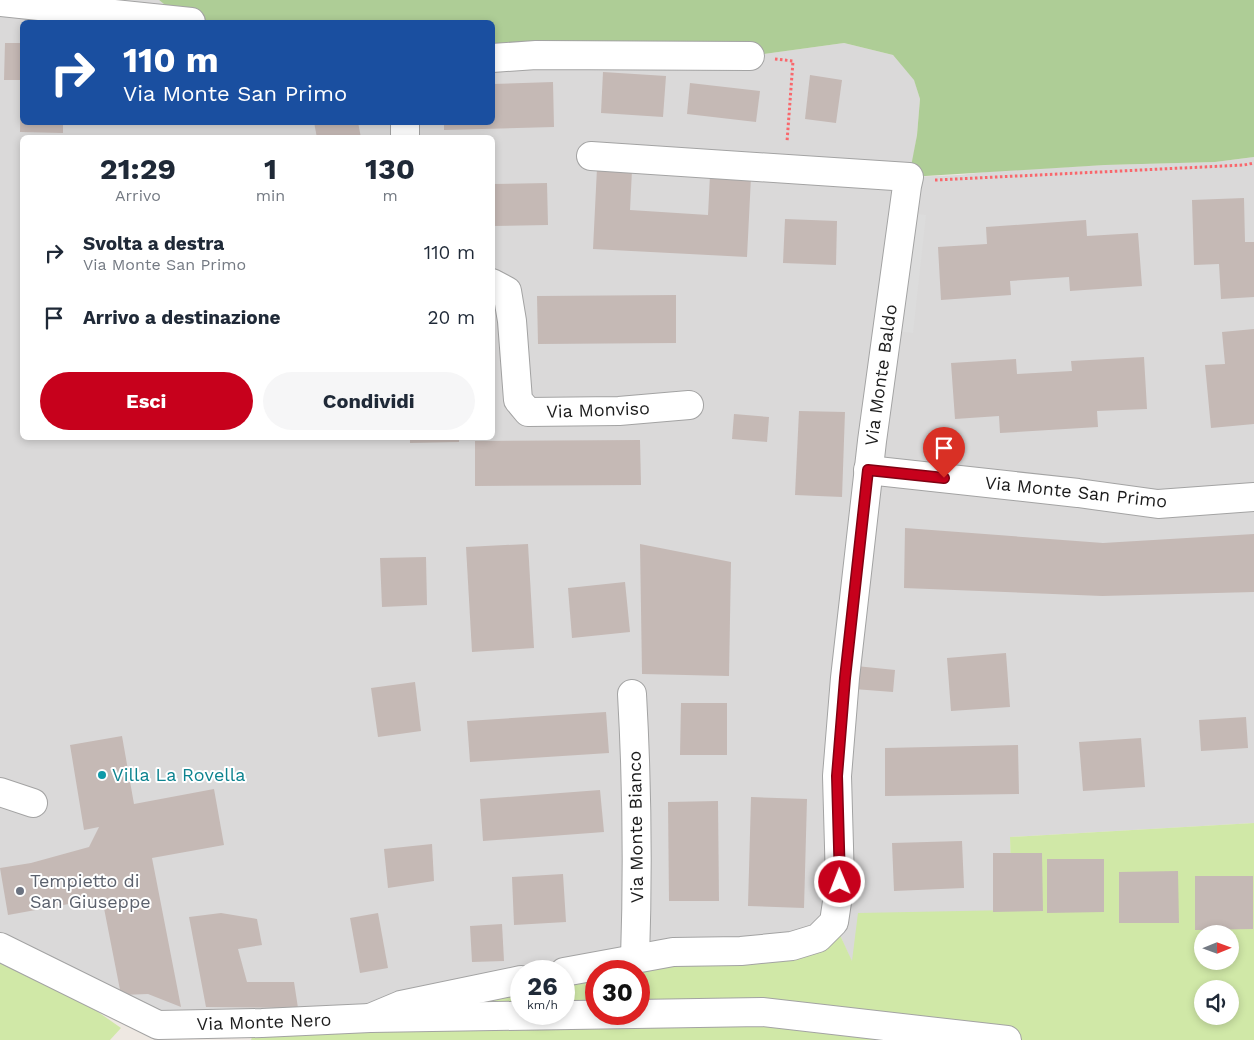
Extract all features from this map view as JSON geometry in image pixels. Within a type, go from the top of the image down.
[{"type":"street","points":[[0,2],[172,20]]},
{"type":"street","points":[[495,58],[536,55],[750,56]]},
{"type":"street","points":[[591,156],[785,169],[908,182]]},
{"type":"street","name":"Via Monte Baldo","points":[[575,970],[673,952],[741,951],[792,946],[818,938],[834,922],[840,882],[837,776],[845,678],[868,470],[908,182]]},
{"type":"street","name":"Via Monviso","points":[[495,285],[507,291],[512,321],[518,400],[528,412],[619,411],[689,405]]},
{"type":"street","name":"Via Monte San Primo","points":[[868,470],[1078,493],[1158,504],[1254,497]]},
{"type":"street","name":"Via Monte Bianco","points":[[632,694],[637,851],[635,959]]},
{"type":"street","points":[[0,792],[33,803]]},
{"type":"street","points":[[0,946],[186,1040]]},
{"type":"street","points":[[370,1018],[401,1004],[510,982]]},
{"type":"street","name":"Via Monte Nero","points":[[158,1025],[370,1018],[762,1012],[1008,1040]]},
{"type":"path","points":[[750,56],[793,62],[785,169]]},
{"type":"path","points":[[908,182],[1254,163]]},
{"type":"shaded area","points":[[0,0],[159,0],[184,20],[20,20],[20,125],[495,125],[495,58],[750,56],[844,43],[893,55],[914,79],[920,99],[917,135],[910,177],[1105,165],[1215,162],[1254,157],[1254,823],[1010,837],[1013,910],[852,962],[834,922],[818,938],[649,960],[585,960],[585,968],[575,970],[575,960],[510,960],[510,974],[401,1005],[158,1025],[0,947]]},
{"type":"shaded area","points":[[909,213],[926,215],[913,333],[896,331]]},
{"type":"green space","points":[[159,0],[1254,0],[1254,157],[1215,162],[1105,165],[909,177],[917,135],[920,99],[914,80],[893,55],[844,43],[750,56],[495,58],[495,20],[184,20]]},
{"type":"green space","points":[[1254,823],[1254,1040],[1007,1040],[762,1012],[650,1014],[650,960],[629,960],[673,952],[741,951],[792,946],[818,938],[834,922],[852,961],[858,913],[1012,910],[1010,837]]},
{"type":"green space","points":[[0,961],[81,1000],[121,1028],[110,1040],[0,1040]]},
{"type":"green space","points":[[585,968],[585,1015],[575,1015],[575,970]]},
{"type":"green space","points":[[510,982],[510,1016],[370,1018],[401,1005]]},
{"type":"green space","points":[[756,1021],[929,1040],[251,1040],[254,1032],[650,1025],[650,1023]]},
{"type":"building","points":[[5,43],[20,43],[20,80],[4,80]]},
{"type":"building","points":[[603,72],[666,76],[663,117],[601,113]]},
{"type":"building","points":[[810,75],[842,80],[836,123],[805,119]]},
{"type":"building","points":[[553,82],[554,127],[444,130],[444,125],[495,125],[495,84]]},
{"type":"building","points":[[690,83],[760,91],[756,122],[687,114]]},
{"type":"building","points":[[20,125],[63,125],[63,133],[20,132]]},
{"type":"building","points":[[315,125],[359,125],[360,135],[316,135]]},
{"type":"building","points":[[597,168],[632,170],[630,210],[708,215],[710,175],[751,177],[747,257],[593,249]]},
{"type":"building","points":[[547,183],[548,225],[495,226],[495,184]]},
{"type":"building","points":[[1244,198],[1245,242],[1254,242],[1254,297],[1221,299],[1219,264],[1194,265],[1192,200]]},
{"type":"building","points":[[785,219],[837,221],[836,265],[783,263]]},
{"type":"building","points":[[1086,220],[1087,236],[1138,233],[1142,286],[1070,291],[1069,277],[1010,281],[1011,295],[941,300],[938,247],[987,244],[986,227]]},
{"type":"building","points":[[676,295],[676,343],[538,344],[537,296]]},
{"type":"building","points":[[1254,329],[1254,424],[1211,428],[1205,365],[1225,364],[1222,332]]},
{"type":"building","points":[[1144,357],[1147,409],[1097,411],[1098,427],[1000,433],[999,416],[955,419],[951,363],[1016,359],[1017,374],[1072,371],[1071,361]]},
{"type":"building","points":[[799,411],[845,412],[842,497],[795,495]]},
{"type":"building","points":[[734,414],[769,417],[767,442],[732,439]]},
{"type":"building","points":[[410,440],[459,440],[459,442],[410,443]]},
{"type":"building","points":[[640,440],[641,485],[475,486],[475,441]]},
{"type":"building","points":[[905,528],[1103,543],[1254,534],[1254,592],[1102,596],[904,588]]},
{"type":"building","points":[[528,544],[534,648],[472,652],[466,547]]},
{"type":"building","points":[[640,544],[731,562],[729,676],[642,674]]},
{"type":"building","points":[[426,557],[427,605],[382,607],[380,558]]},
{"type":"building","points":[[625,582],[630,632],[572,638],[568,588]]},
{"type":"building","points":[[1006,653],[1010,707],[951,711],[947,658]]},
{"type":"building","points":[[856,666],[895,670],[893,692],[854,689]]},
{"type":"building","points":[[415,682],[421,731],[378,737],[371,688]]},
{"type":"building","points":[[681,703],[727,703],[727,755],[680,755]]},
{"type":"building","points":[[606,712],[609,753],[470,762],[467,721]]},
{"type":"building","points":[[1246,717],[1248,748],[1201,751],[1199,720]]},
{"type":"building","points":[[122,736],[134,804],[214,789],[224,845],[152,858],[181,1007],[148,994],[121,995],[102,898],[8,915],[0,868],[31,863],[89,847],[99,827],[84,830],[70,745]]},
{"type":"building","points":[[1141,738],[1145,787],[1083,791],[1079,742]]},
{"type":"building","points":[[1018,745],[1019,794],[885,796],[885,748]]},
{"type":"building","points":[[600,790],[604,832],[483,841],[480,799]]},
{"type":"building","points":[[751,797],[807,799],[804,908],[748,906]]},
{"type":"building","points":[[718,801],[719,901],[669,901],[668,802]]},
{"type":"building","points":[[962,841],[964,888],[894,891],[892,843]]},
{"type":"building","points":[[432,844],[434,881],[388,888],[384,849]]},
{"type":"building","points":[[993,853],[1042,853],[1043,911],[993,912]]},
{"type":"building","points":[[1047,859],[1104,859],[1104,912],[1047,913]]},
{"type":"building","points":[[1178,871],[1179,923],[1119,923],[1119,872]]},
{"type":"building","points":[[563,874],[566,922],[514,925],[512,877]]},
{"type":"building","points":[[1195,876],[1253,876],[1253,929],[1239,929],[1239,925],[1195,925]]},
{"type":"building","points":[[221,913],[257,919],[262,945],[238,949],[247,982],[294,982],[298,1008],[206,1007],[189,917]]},
{"type":"building","points":[[378,913],[388,968],[360,973],[350,918]]},
{"type":"building","points":[[502,924],[504,961],[472,962],[470,926]]},
{"type":"place","name":"Villa La Rovella","points":[[102,775]]},
{"type":"place","name":"Tempietto di San Giuseppe","points":[[20,891]]},
{"type":"route","points":[[840,882],[837,776],[845,678],[868,470],[944,478]]}]
